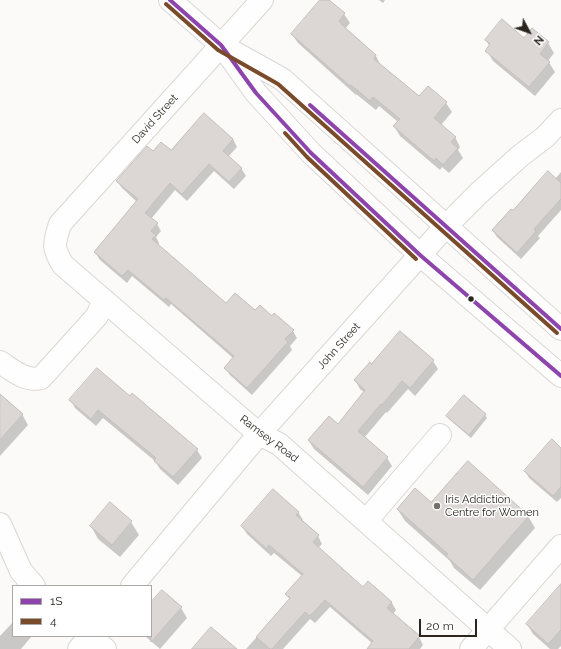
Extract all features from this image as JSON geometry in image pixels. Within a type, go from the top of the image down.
[{"type":"street","points":[[170,0],[221,45],[282,80],[561,329]]},
{"type":"street","name":"David Street","points":[[54,241],[60,224],[262,0]]},
{"type":"street","points":[[221,45],[256,93],[311,152],[420,255],[561,376]]},
{"type":"street","name":"John Street","points":[[133,585],[259,434],[446,226],[479,193],[520,156],[545,137],[561,120]]},
{"type":"street","name":"Ramsey Road","points":[[54,241],[56,253],[63,265],[259,434],[279,444],[510,649]]},
{"type":"street","points":[[0,362],[15,372],[28,378],[41,378],[97,316],[104,300]]},
{"type":"street","points":[[366,521],[440,435]]},
{"type":"street","points":[[0,524],[21,571],[33,585]]},
{"type":"street","points":[[471,649],[561,546]]},
{"type":"street","points":[[79,649],[89,637]]},
{"type":"street","points":[[91,637],[105,649]]},
{"type":"building","points":[[320,0],[329,0],[345,13],[339,21],[341,24],[376,55],[374,59],[419,96],[428,86],[447,102],[434,118],[456,137],[451,142],[458,148],[443,165],[436,158],[434,161],[393,126],[400,119],[373,97],[370,101],[351,85],[350,86],[291,34]]},
{"type":"building","points":[[502,19],[524,38],[532,28],[549,42],[540,54],[550,62],[529,87],[485,51],[490,44],[485,40]]},
{"type":"building","points":[[204,113],[233,139],[223,151],[242,168],[229,182],[209,164],[182,194],[170,183],[145,213],[158,223],[151,231],[156,235],[152,239],[226,303],[235,293],[255,310],[260,305],[272,316],[274,313],[294,330],[285,339],[288,342],[247,388],[224,368],[234,356],[166,298],[164,300],[128,270],[122,276],[94,252],[138,199],[116,181],[147,146],[153,151],[161,142],[171,150]]},
{"type":"building","points":[[548,171],[561,183],[561,199],[534,229],[536,231],[517,253],[492,230],[511,209],[513,210]]},
{"type":"building","points":[[400,331],[434,360],[410,388],[402,381],[358,431],[388,457],[363,487],[308,440],[329,416],[338,424],[365,390],[354,380],[370,362],[371,364]]},
{"type":"building","points":[[97,368],[130,396],[132,393],[198,449],[173,477],[154,461],[156,458],[98,410],[91,419],[69,400]]},
{"type":"building","points":[[0,394],[23,414],[0,440]]},
{"type":"building","points":[[464,395],[486,414],[469,435],[446,416]]},
{"type":"building","points":[[552,439],[561,448],[561,487],[553,496],[524,471]]},
{"type":"building","points":[[468,461],[529,516],[473,580],[446,556],[448,554],[397,509],[415,488],[431,502]]},
{"type":"building","points":[[273,489],[299,512],[296,515],[319,535],[313,542],[363,587],[368,581],[392,602],[387,608],[420,636],[409,649],[367,649],[373,641],[325,600],[310,616],[305,612],[272,649],[256,637],[290,598],[285,594],[303,574],[269,545],[267,549],[241,526]]},
{"type":"building","points":[[110,502],[132,521],[112,545],[90,526]]},
{"type":"building","points":[[561,584],[561,630],[548,644],[526,624]]},
{"type":"building","points":[[162,590],[182,607],[151,642],[152,637],[152,601]]},
{"type":"building","points":[[211,627],[237,649],[192,649]]},
{"type":"transit line","name":"1S","points":[[170,0],[221,45],[256,93],[311,153],[420,255],[561,376]]},
{"type":"transit line","name":"4","points":[[166,4],[218,50],[278,84],[557,333]]},
{"type":"transit line","name":"1S","points":[[310,105],[561,329]]},
{"type":"transit line","name":"4","points":[[285,133],[307,157],[416,259]]},
{"type":"place","name":"Iris Addiction Centre for Women","points":[[437,506]]}]
